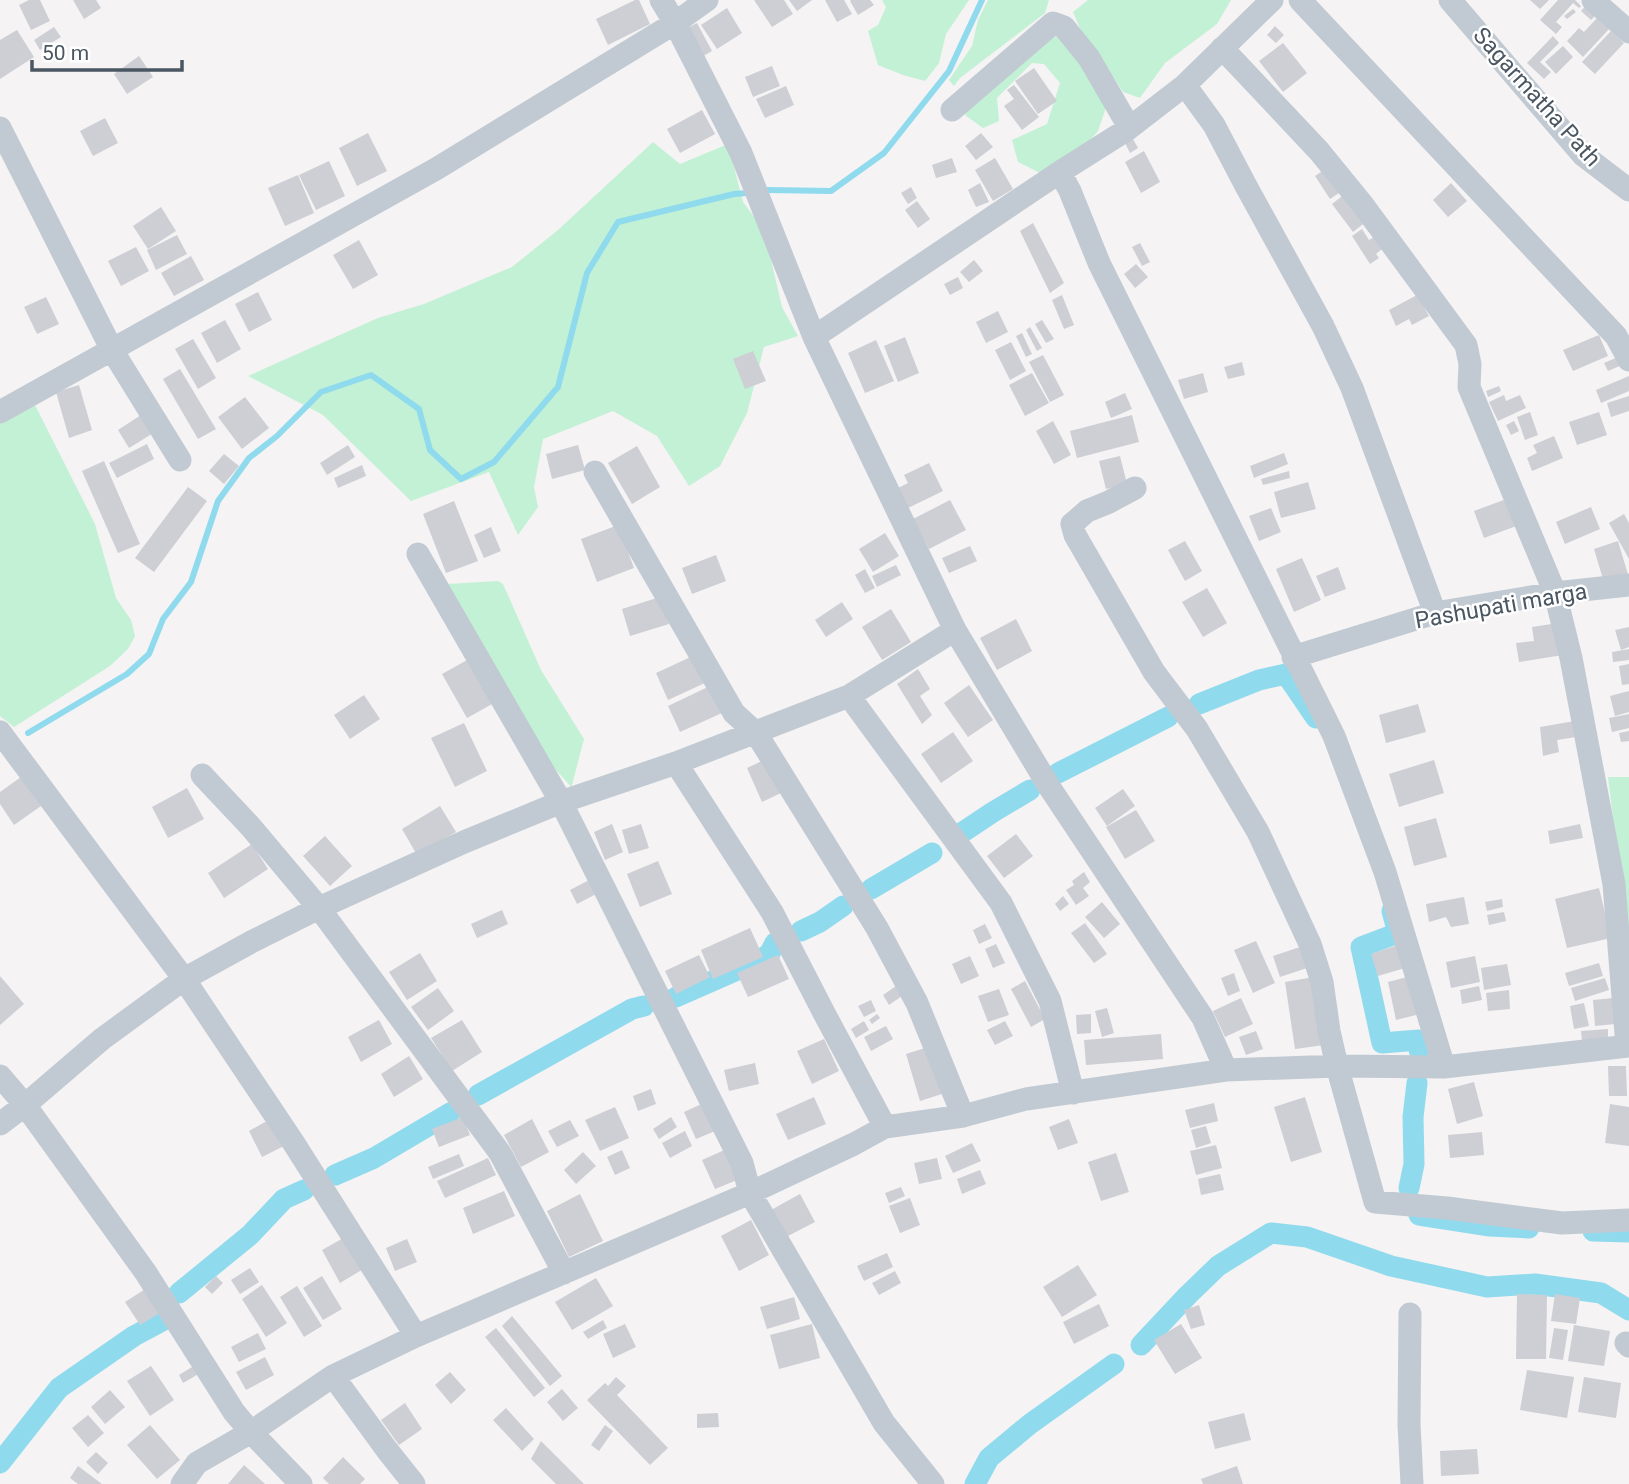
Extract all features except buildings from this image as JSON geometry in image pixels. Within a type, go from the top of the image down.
[{"type":"street","points":[[661,0],[741,153],[814,337],[955,630],[1050,788],[1203,1018],[1226,1070]]},
{"type":"street","points":[[0,412],[436,169],[675,23],[707,0]]},
{"type":"street","points":[[814,337],[1128,129],[1185,85],[1272,0]]},
{"type":"street","points":[[1300,0],[1616,336],[1629,360]]},
{"type":"street","name":"Sagarmatha Path","points":[[1450,0],[1583,155],[1629,190]]},
{"type":"street","points":[[1593,0],[1629,32]]},
{"type":"street","points":[[952,110],[1053,23],[1064,27],[1089,58],[1128,129]]},
{"type":"street","points":[[182,1484],[197,1463],[251,1432],[334,1376],[416,1336],[750,1194],[885,1127],[963,1116],[1026,1100],[1226,1070],[1336,1066],[1444,1067],[1628,1046],[1614,884],[1571,658],[1555,593],[1469,387],[1470,363],[1466,345],[1319,150],[1222,48]]},
{"type":"street","points":[[1185,85],[1214,125],[1323,326],[1352,387],[1435,613]]},
{"type":"street","points":[[0,128],[112,350],[180,460]]},
{"type":"street","points":[[1060,172],[1099,263],[1334,736],[1385,872],[1444,1067]]},
{"type":"street","points":[[595,472],[734,713],[756,733],[877,928],[917,1003],[963,1116]]},
{"type":"street","points":[[1135,488],[1087,510],[1072,524],[1075,535],[1154,672],[1197,729],[1258,832],[1310,944],[1322,982],[1336,1066],[1375,1202],[1562,1223],[1629,1220]]},
{"type":"street","points":[[418,554],[561,802],[742,1163],[750,1194],[884,1423],[933,1484]]},
{"type":"street","name":"Pashupati marga","points":[[1293,657],[1435,613],[1555,593],[1629,585]]},
{"type":"street","points":[[0,1124],[102,1039],[184,979],[251,942],[464,842],[561,802],[676,763],[849,696],[955,630]]},
{"type":"street","points":[[849,696],[1001,903],[1050,1001],[1073,1093]]},
{"type":"street","points":[[0,732],[184,979],[293,1142],[416,1336]]},
{"type":"street","points":[[676,763],[772,912],[885,1127]]},
{"type":"street","points":[[202,775],[250,826],[319,908],[500,1153],[564,1273]]},
{"type":"street","points":[[0,1076],[25,1105],[146,1273],[234,1412],[301,1484]]},
{"type":"street","points":[[1410,1314],[1409,1411],[1412,1484]]},
{"type":"street","points":[[334,1376],[414,1484]]},
{"type":"green space","points":[[882,0],[969,0],[946,34],[939,63],[925,81],[878,65],[868,31],[878,25],[886,7]]},
{"type":"green space","points":[[988,0],[1049,0],[1045,13],[960,78],[954,86],[949,80],[972,46],[978,20]]},
{"type":"green space","points":[[1088,0],[1231,0],[1217,24],[1165,63],[1140,98],[1123,92],[1084,38],[1073,12]]},
{"type":"green space","points":[[1062,35],[1108,102],[1098,131],[1086,145],[1042,174],[1018,162],[1012,140],[1047,124],[1060,83],[1044,64],[1032,63],[997,98],[999,121],[983,128],[965,115],[971,105],[1047,40]]},
{"type":"green space","points":[[653,142],[680,164],[728,144],[743,202],[764,230],[782,307],[798,336],[764,347],[747,413],[720,466],[689,486],[657,436],[613,411],[543,439],[534,487],[538,507],[518,535],[489,472],[411,501],[323,415],[248,376],[378,318],[424,304],[512,267],[558,230]]},
{"type":"green space","points":[[35,405],[95,524],[116,598],[131,620],[135,636],[128,649],[110,666],[14,727],[0,716],[0,421]]},
{"type":"green space","points":[[498,581],[503,584],[541,670],[584,739],[573,789],[541,753],[448,584]]},
{"type":"green space","points":[[1608,777],[1629,777],[1629,979],[1618,859]]},
{"type":"waterway","points":[[768,190],[831,191],[884,153],[949,71],[982,0]]},
{"type":"waterway","points":[[28,733],[127,674],[149,654],[163,619],[191,582],[218,501],[249,458],[277,436],[321,392],[371,375],[419,409],[430,450],[461,479],[494,462],[558,387],[587,273],[618,222],[748,193]]},
{"type":"waterway","points":[[1199,704],[1259,680],[1286,674],[1316,718]]},
{"type":"waterway","points":[[1058,773],[1168,717]]},
{"type":"waterway","points":[[960,834],[1030,790]]},
{"type":"waterway","points":[[871,889],[932,853]]},
{"type":"waterway","points":[[801,931],[843,906]]},
{"type":"waterway","points":[[1392,911],[1398,933],[1361,947],[1382,1043],[1419,1040],[1419,1050]]},
{"type":"waterway","points":[[676,997],[760,960],[770,953],[775,943]]},
{"type":"waterway","points":[[478,1095],[632,1009],[644,1006]]},
{"type":"waterway","points":[[1409,1188],[1414,1164],[1413,1117],[1417,1083]]},
{"type":"waterway","points":[[335,1175],[374,1158],[450,1113]]},
{"type":"waterway","points":[[179,1293],[250,1235],[284,1199],[304,1190]]},
{"type":"waterway","points":[[1419,1215],[1490,1226],[1529,1228]]},
{"type":"waterway","points":[[1593,1231],[1629,1232]]},
{"type":"waterway","points":[[1141,1345],[1218,1266],[1271,1233],[1307,1237],[1391,1266],[1487,1287],[1535,1284],[1601,1293],[1629,1310]]},
{"type":"waterway","points":[[0,1463],[59,1388],[134,1336],[162,1321]]},
{"type":"waterway","points":[[975,1484],[989,1458],[1030,1424],[1114,1364]]}]
